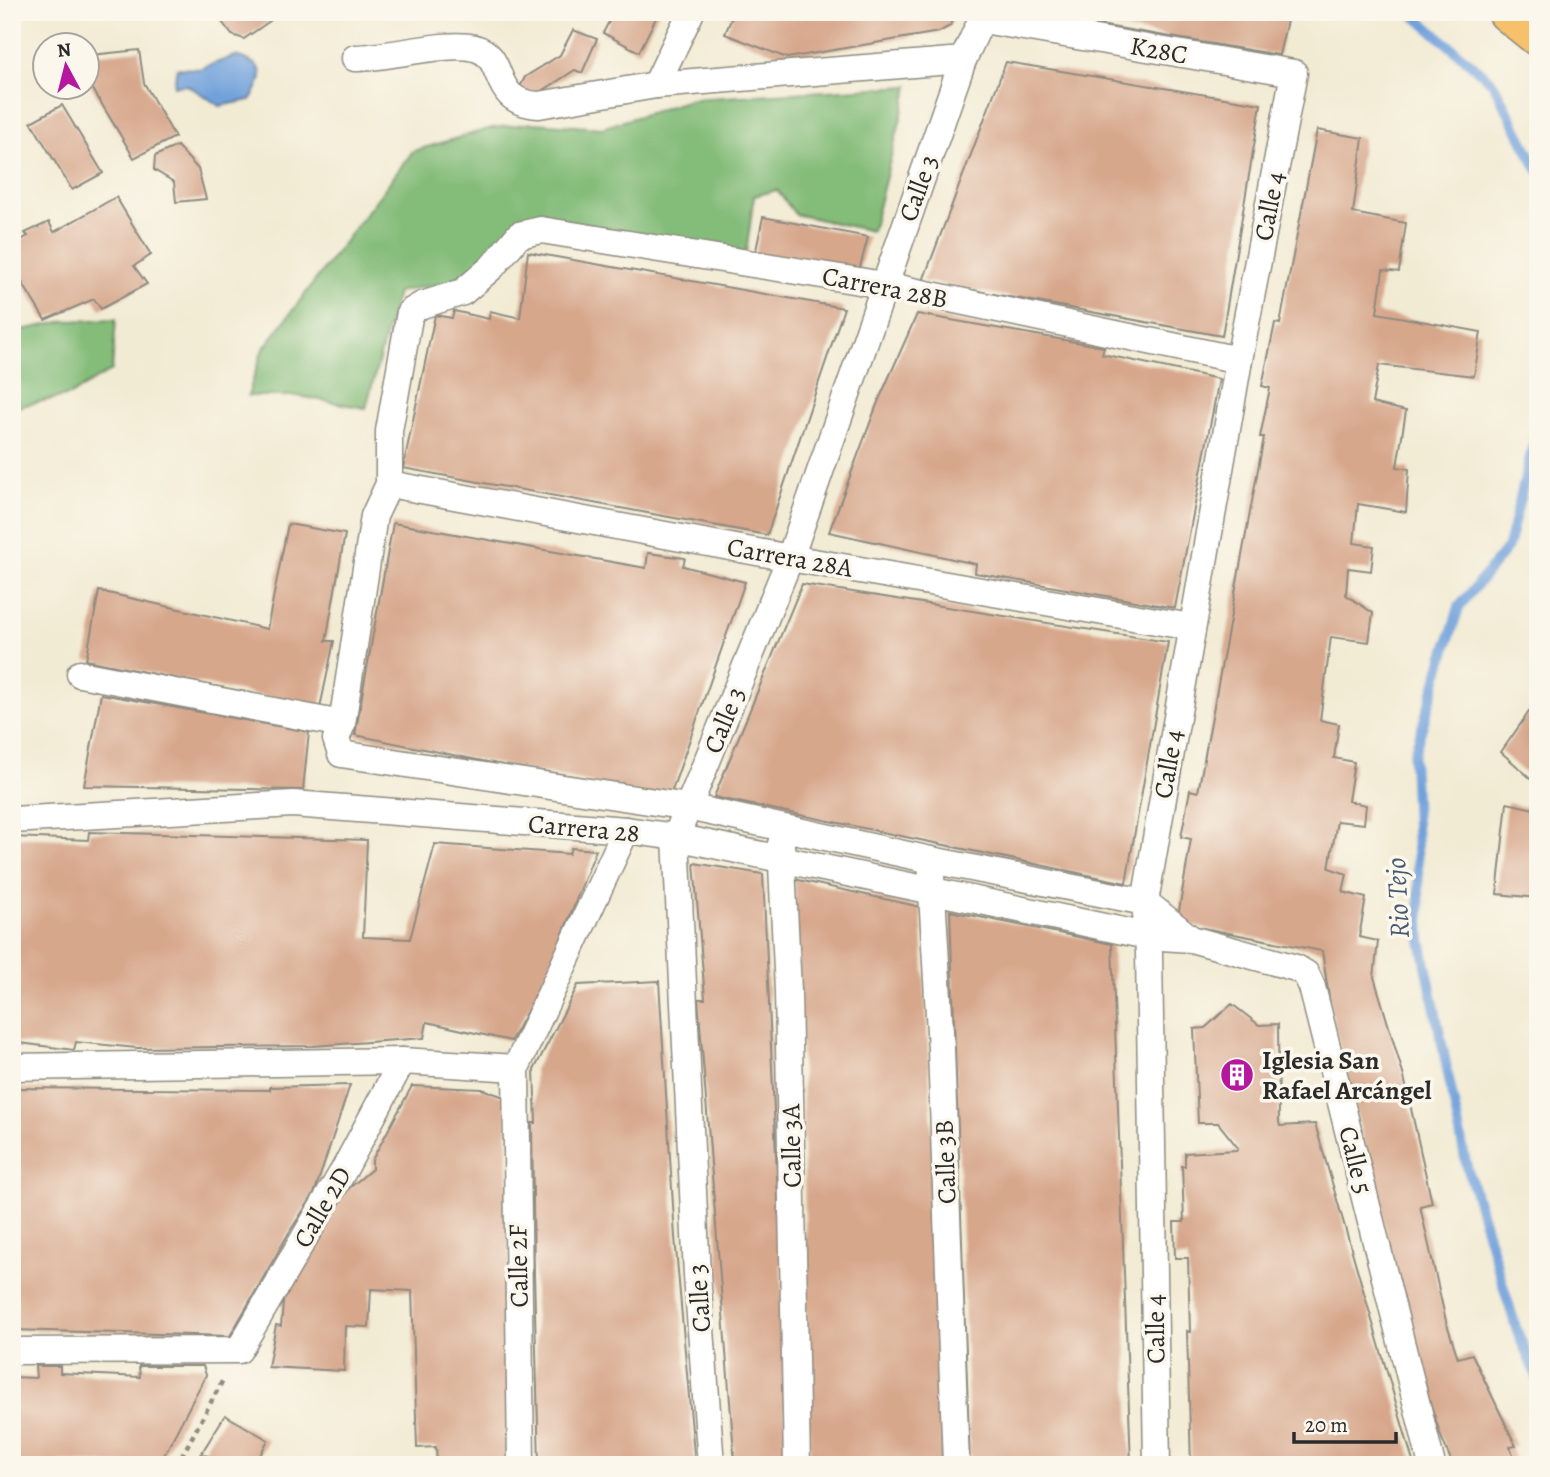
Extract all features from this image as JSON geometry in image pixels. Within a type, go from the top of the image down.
[{"type":"main road","points":[[1507,12],[1538,37]]},
{"type":"street","points":[[656,85],[691,12]]},
{"type":"street","name":"Calle 3","points":[[711,1465],[696,1275],[676,837],[790,558],[963,60],[984,16]]},
{"type":"street","name":"K28C","points":[[984,16],[1294,73]]},
{"type":"street","points":[[355,58],[474,48],[487,53],[495,63],[498,78],[512,97],[524,104],[539,105],[656,85],[963,60]]},
{"type":"street","name":"Calle 4","points":[[1157,1465],[1145,902],[1191,627],[1294,73]]},
{"type":"street","name":"Carrera 28B","points":[[389,484],[388,431],[410,312],[422,305],[463,292],[492,267],[519,235],[529,231],[541,230],[884,285],[1239,360]]},
{"type":"street","points":[[80,674],[340,736],[374,516],[389,484]]},
{"type":"street","name":"Carrera 28A","points":[[389,484],[790,558],[1191,627]]},
{"type":"street","name":"Carrera 28","points":[[340,736],[341,754],[688,807],[931,860],[1145,902]]},
{"type":"street","name":"Carrera 28","points":[[12,820],[293,804],[626,830],[676,837],[1147,936]]},
{"type":"street","name":"Calle 3A","points":[[780,828],[788,991],[797,1465]]},
{"type":"street","points":[[12,1067],[402,1061],[516,1068],[626,830]]},
{"type":"street","name":"Calle 3B","points":[[931,860],[941,1049],[956,1465]]},
{"type":"street","name":"Calle 5","points":[[1145,902],[1191,939]]},
{"type":"street","name":"Calle 5","points":[[1147,936],[1191,939],[1296,968],[1306,974],[1432,1465]]},
{"type":"street","name":"Calle 2D","points":[[239,1350],[345,1168],[402,1061]]},
{"type":"street","name":"Calle 2F","points":[[516,1068],[521,1465]]},
{"type":"street","points":[[12,1351],[239,1350]]},
{"type":"path","points":[[177,1465],[239,1350]]},
{"type":"green space","points":[[909,86],[872,231],[795,214],[777,190],[754,196],[746,253],[525,218],[469,278],[397,292],[366,408],[298,396],[248,396],[262,351],[413,151],[492,128],[533,123],[602,128],[692,99]]},
{"type":"green space","points":[[116,319],[112,370],[70,395],[12,408],[12,332],[65,321]]},
{"type":"water","points":[[235,56],[253,63],[260,71],[259,83],[250,100],[220,106],[187,85],[174,86],[177,68],[199,69]]},
{"type":"building","points":[[221,12],[274,12],[277,16],[244,39],[232,35],[219,18]]},
{"type":"building","points":[[614,12],[659,12],[639,52],[603,33]]},
{"type":"building","points":[[728,12],[955,12],[950,26],[939,32],[787,58],[725,34],[732,17],[727,15]]},
{"type":"building","points":[[1038,12],[1289,12],[1279,55],[1040,15]]},
{"type":"building","points":[[573,30],[597,39],[582,73],[575,70],[533,97],[518,91],[525,77],[560,55]]},
{"type":"building","points":[[139,50],[144,83],[175,137],[134,158],[101,102],[102,54]]},
{"type":"building","points":[[1006,62],[1261,104],[1222,336],[923,281]]},
{"type":"building","points":[[62,105],[103,173],[72,190],[31,122]]},
{"type":"building","points":[[1317,130],[1363,138],[1353,213],[1406,223],[1399,272],[1383,270],[1377,313],[1481,332],[1474,376],[1379,365],[1372,403],[1406,411],[1397,467],[1409,469],[1406,512],[1358,504],[1354,543],[1374,546],[1371,571],[1348,568],[1346,595],[1373,613],[1369,642],[1331,637],[1320,720],[1339,724],[1334,758],[1354,762],[1348,801],[1366,805],[1364,824],[1337,821],[1329,868],[1347,874],[1343,892],[1366,898],[1359,937],[1378,941],[1374,977],[1404,1077],[1432,1203],[1420,1206],[1446,1321],[1458,1358],[1472,1354],[1516,1446],[1510,1447],[1517,1465],[1453,1465],[1442,1439],[1422,1378],[1331,1011],[1322,951],[1177,923],[1191,839],[1181,837],[1190,790],[1198,792],[1264,437],[1260,437],[1270,388],[1262,386],[1275,323],[1280,324]]},
{"type":"building","points":[[177,146],[198,169],[206,199],[176,202],[174,182],[154,170],[155,156]]},
{"type":"building","points":[[116,197],[151,255],[134,266],[147,284],[101,309],[94,299],[45,320],[12,266],[12,245],[28,236],[25,233],[49,222],[54,232]]},
{"type":"building","points":[[763,217],[868,237],[859,271],[755,255]]},
{"type":"building","points":[[528,252],[844,308],[767,535],[403,468],[435,315],[452,318],[454,311],[489,319],[490,311],[520,318]]},
{"type":"building","points":[[917,314],[1104,347],[1102,354],[1219,379],[1175,608],[975,573],[976,564],[829,532],[878,402]]},
{"type":"building","points":[[393,523],[646,568],[648,553],[685,558],[683,566],[745,582],[669,799],[355,735]]},
{"type":"building","points":[[288,524],[345,534],[326,641],[334,641],[320,708],[86,660],[99,591],[267,629]]},
{"type":"building","points":[[802,584],[1168,642],[1126,883],[714,797]]},
{"type":"building","points":[[101,694],[309,732],[303,790],[84,786]]},
{"type":"building","points":[[1538,699],[1538,785],[1501,752]]},
{"type":"building","points":[[1507,803],[1538,810],[1538,898],[1497,894]]},
{"type":"building","points":[[89,832],[367,840],[363,937],[410,939],[435,844],[569,854],[571,848],[596,850],[548,971],[511,1041],[427,1022],[424,1038],[313,1046],[137,1048],[76,1042],[74,1050],[12,1042],[12,837],[88,840]]},
{"type":"building","points":[[694,863],[763,874],[783,1306],[786,1465],[735,1465],[698,999],[705,999]]},
{"type":"building","points":[[794,879],[921,907],[939,1276],[942,1465],[810,1465],[801,1038]]},
{"type":"building","points":[[950,911],[1112,944],[1131,1465],[970,1465]]},
{"type":"building","points":[[659,981],[675,1237],[695,1465],[539,1465],[532,1123],[536,1123],[534,1070],[578,985]]},
{"type":"building","points":[[1232,1004],[1259,1025],[1278,1024],[1280,1126],[1315,1124],[1414,1465],[1191,1465],[1188,1258],[1175,1258],[1174,1222],[1184,1222],[1182,1166],[1185,1166],[1185,1153],[1238,1148],[1218,1123],[1198,1123],[1194,1029],[1205,1028]]},
{"type":"building","points":[[350,1085],[314,1194],[230,1336],[12,1330],[12,1088],[270,1090],[270,1087]]},
{"type":"building","points":[[412,1086],[482,1089],[507,1098],[512,1465],[437,1465],[436,1447],[417,1448],[412,1291],[371,1289],[369,1327],[345,1326],[344,1371],[268,1367],[276,1325],[281,1326],[284,1291],[347,1190],[372,1169],[372,1160]]},
{"type":"building","points":[[35,1366],[60,1366],[60,1373],[140,1377],[139,1366],[203,1366],[206,1375],[159,1465],[61,1462],[60,1465],[12,1465],[12,1377],[36,1378]]},
{"type":"building","points":[[225,1415],[268,1440],[255,1465],[237,1465],[201,1454]]},
{"type":"waterway","name":"Rio Tejo","points":[[1410,12],[1493,83],[1538,170]]},
{"type":"waterway","name":"Rio Tejo","points":[[1538,425],[1508,547],[1459,607],[1413,757],[1421,940],[1466,1163],[1517,1331],[1538,1380]]},
{"type":"place","name":"Iglesia San Rafael Arcángel","points":[[1237,1075]]}]
